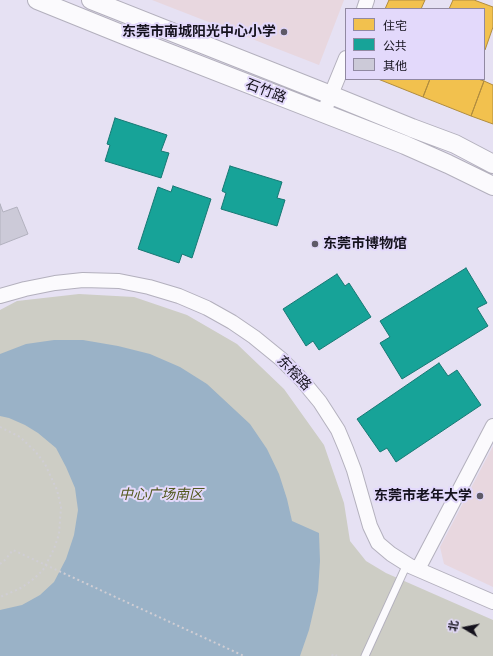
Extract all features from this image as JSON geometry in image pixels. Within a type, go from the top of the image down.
[{"type":"street","name":"石竹路","points":[[37,0],[405,146],[448,164],[493,186]]},
{"type":"street","name":"石竹路","points":[[91,0],[455,144],[493,164]]},
{"type":"street","points":[[323,114],[345,60]]},
{"type":"street","name":"东榕路","points":[[0,296],[55,283],[83,280],[119,281],[149,287],[179,296],[207,308],[232,322],[254,337],[281,359],[302,379],[320,402],[338,430],[346,449],[354,470],[370,526],[378,543],[391,554],[413,567],[493,602]]},
{"type":"street","points":[[413,567],[493,426]]},
{"type":"lane","points":[[365,656],[413,567]]},
{"type":"path","points":[[0,427],[20,437],[35,451],[45,464],[58,490],[61,506],[59,534],[46,565],[31,581],[19,589],[0,597]]},
{"type":"path","points":[[0,564],[13,550],[244,656]]},
{"type":"path","points":[[332,656],[333,654],[337,656]]},
{"type":"shaded area","name":"东莞市南城阳光中心小学","points":[[152,0],[344,0],[319,65]]},
{"type":"shaded area","name":"东莞市老年大学","points":[[493,446],[493,587],[444,564],[440,547]]},
{"type":"green space","name":"中心广场南区","points":[[79,294],[134,297],[187,315],[237,344],[284,389],[324,445],[344,503],[350,541],[366,561],[386,573],[493,620],[493,656],[0,656],[0,310],[17,301]]},
{"type":"water","name":"中心广场南区","points":[[54,340],[83,340],[118,346],[150,354],[180,367],[207,384],[250,424],[267,449],[279,474],[292,521],[319,533],[320,561],[318,591],[309,630],[300,656],[0,656],[0,610],[22,605],[40,595],[54,582],[66,559],[74,535],[78,510],[75,488],[56,448],[38,433],[25,425],[0,416],[0,354],[26,344]]},
{"type":"building: 住宅","points":[[389,0],[425,0],[421,8],[385,8]]},
{"type":"building: 住宅","points":[[453,0],[474,0],[493,7],[493,27],[485,50],[485,8],[449,8]]},
{"type":"building: 住宅","points":[[380,80],[430,80],[423,97]]},
{"type":"building: 住宅","points":[[430,80],[484,81],[471,116],[423,97]]},
{"type":"building: 住宅","points":[[484,81],[493,85],[493,124],[471,116]]},
{"type":"building: 公共","points":[[115,118],[167,135],[161,151],[169,153],[161,178],[105,161],[110,145],[107,144]]},
{"type":"building: 公共","points":[[230,166],[282,182],[277,198],[285,200],[277,226],[221,209],[226,193],[222,191]]},
{"type":"building: 公共","points":[[173,186],[211,199],[192,258],[182,254],[179,263],[138,249],[158,187],[171,192]]},
{"type":"building: 公共","points":[[466,268],[487,303],[477,308],[488,326],[402,379],[380,343],[390,337],[380,321]]},
{"type":"building: 公共","points":[[337,274],[345,286],[349,283],[371,317],[319,350],[313,341],[306,346],[283,309]]},
{"type":"building: 公共","points":[[439,363],[448,376],[457,370],[481,405],[396,462],[387,448],[380,452],[357,419]]},
{"type":"building: 其他","points":[[0,204],[3,212],[17,207],[28,234],[0,245]]},
{"type":"place","name":"东莞市南城阳光中心小学","points":[[284,32]]},
{"type":"place","name":"东莞市博物馆","points":[[315,244]]},
{"type":"place","name":"东莞市老年大学","points":[[480,496]]}]
